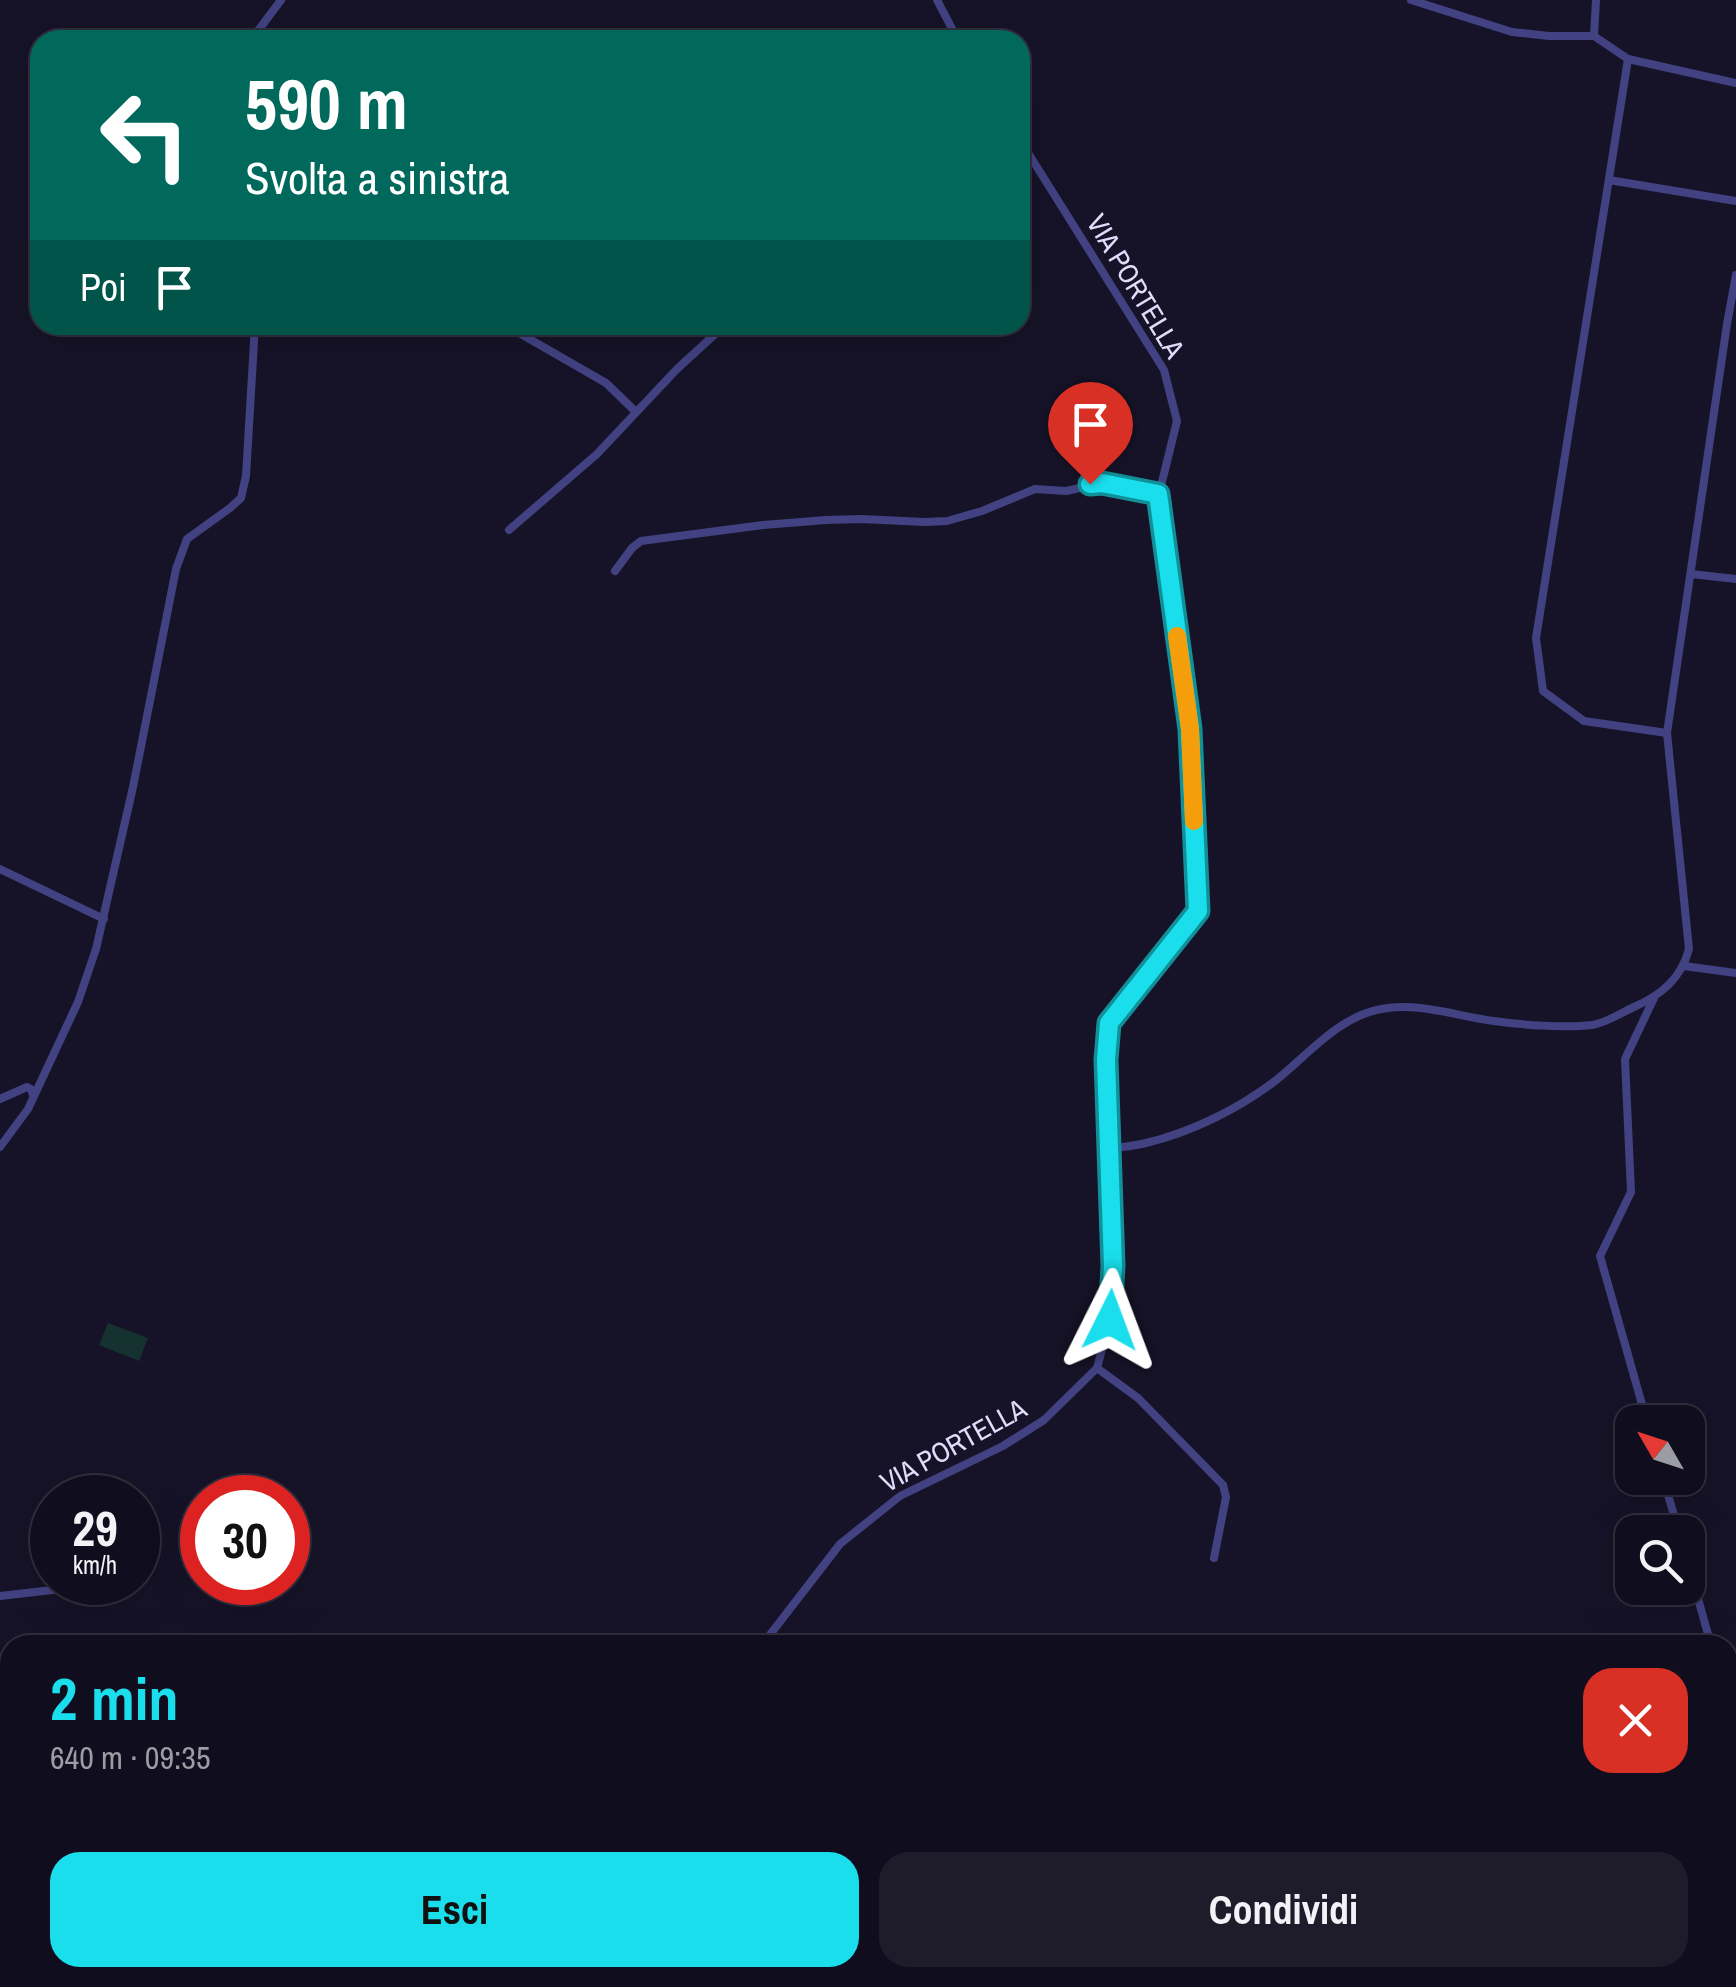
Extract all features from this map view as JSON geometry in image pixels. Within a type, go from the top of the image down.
[{"type":"street","points":[[258,30],[281,0]]},
{"type":"street","points":[[937,0],[953,30]]},
{"type":"street","points":[[1412,0],[1512,32],[1594,36],[1628,59],[1736,84]]},
{"type":"street","points":[[1594,36],[1596,0]]},
{"type":"street","points":[[1628,59],[1536,638],[1543,691],[1584,721],[1668,734]]},
{"type":"street","name":"VIA PORTELLA","points":[[770,1635],[840,1544],[900,1496],[1003,1446],[1044,1420],[1097,1368],[1110,1320],[1113,1266],[1106,1060],[1109,1023],[1198,911],[1190,729],[1158,494],[1178,421],[1164,370],[1030,156]]},
{"type":"street","points":[[1609,180],[1736,201]]},
{"type":"street","points":[[1108,1149],[1146,1144],[1208,1121],[1275,1081],[1354,1018],[1378,1010],[1404,1007],[1494,1022],[1595,1025],[1654,998],[1684,966],[1688,949],[1668,734],[1736,275]]},
{"type":"street","points":[[0,1147],[28,1110],[78,1002],[104,919],[176,569],[187,539],[241,498],[246,476],[254,335]]},
{"type":"street","points":[[522,335],[606,383],[636,412]]},
{"type":"street","points":[[508,530],[597,454],[714,335]]},
{"type":"street","points":[[614,571],[641,541],[826,520],[947,521],[1035,489],[1066,491],[1102,483],[1158,494]]},
{"type":"street","points":[[1690,574],[1736,579]]},
{"type":"street","points":[[0,869],[104,919]]},
{"type":"street","points":[[1684,966],[1736,974]]},
{"type":"street","points":[[1643,1405],[1600,1256],[1631,1192],[1625,1059],[1654,998]]},
{"type":"street","points":[[0,1099],[27,1087],[33,1095]]},
{"type":"street","points":[[1097,1368],[1138,1398],[1223,1486],[1226,1497],[1214,1558]]},
{"type":"street","points":[[0,1596],[30,1593]]},
{"type":"street","points":[[1700,1605],[1708,1635]]},
{"type":"green space","points":[[108,1323],[148,1338],[139,1361],[99,1345]]},
{"type":"slow traffic","points":[[1177,636],[1190,729],[1194,821]]},
{"type":"route","points":[[1090,484],[1158,494],[1190,729],[1198,911],[1109,1023],[1106,1060],[1113,1266],[1110,1320]]}]
